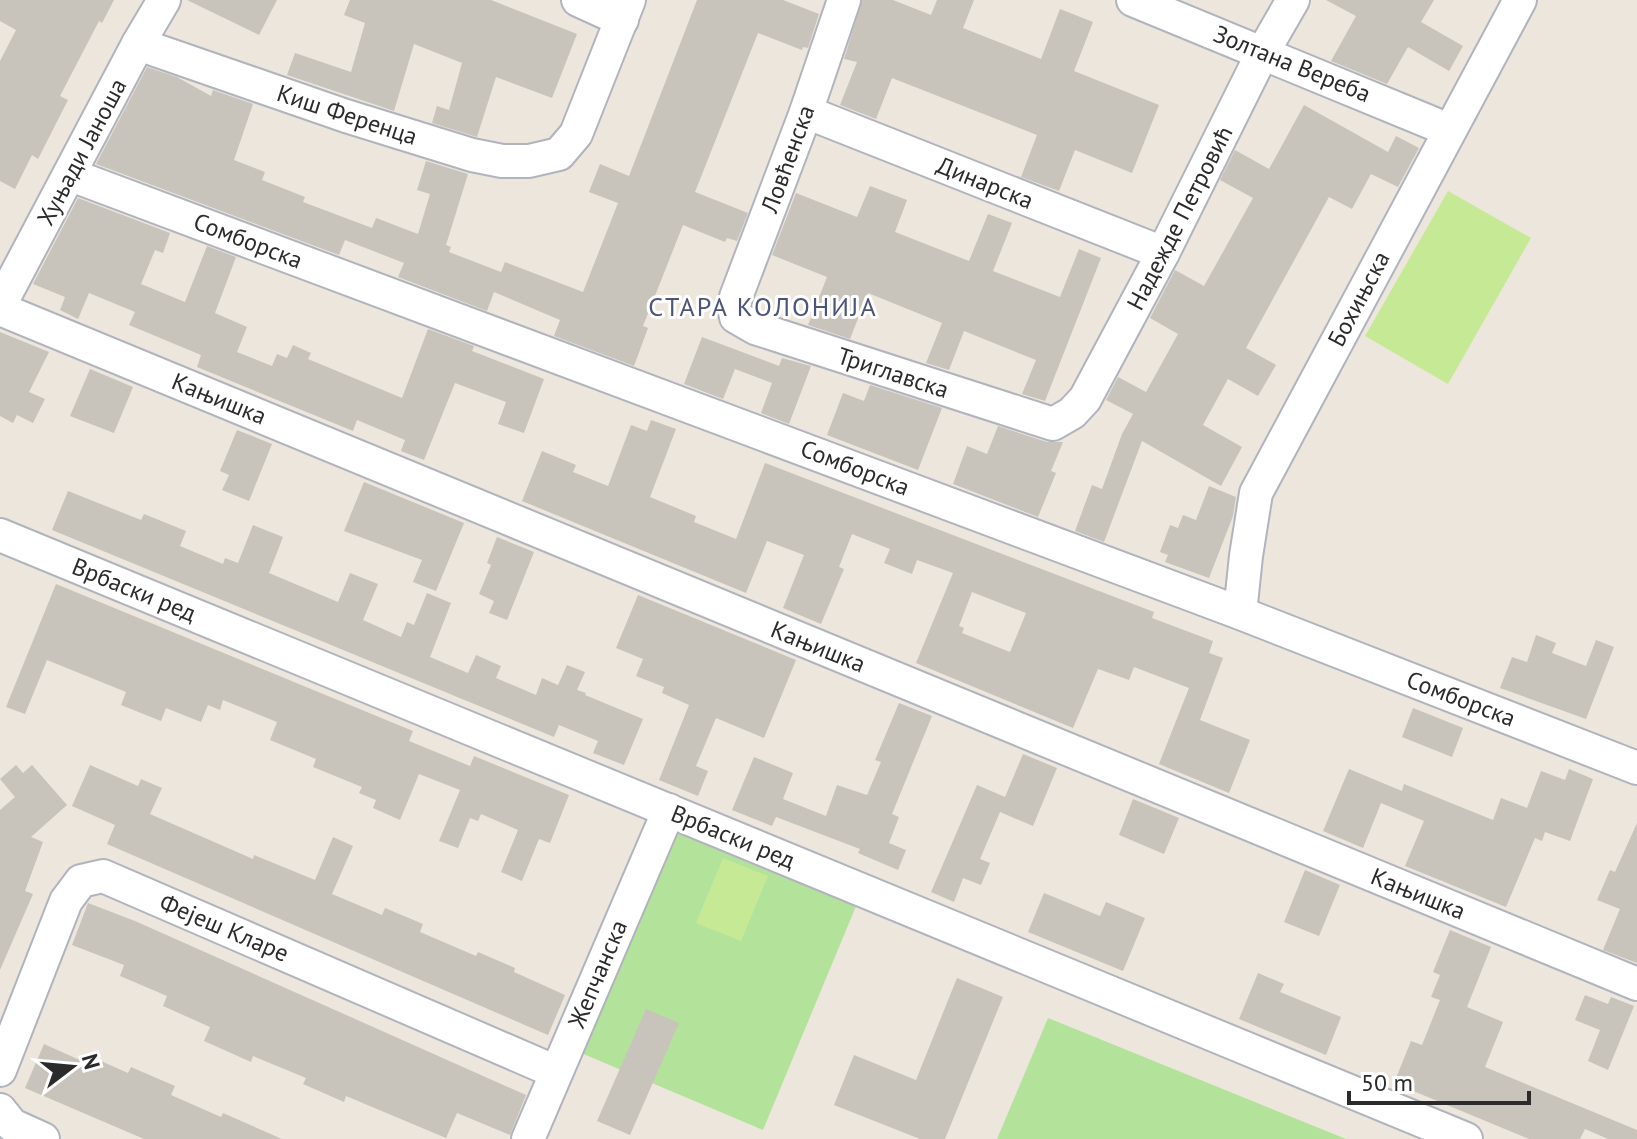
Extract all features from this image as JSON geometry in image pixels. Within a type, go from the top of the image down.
[{"type":"street","name":"Хуњади Јаноша","points":[[3,294],[71,175],[164,0]]},
{"type":"street","points":[[578,0],[626,10]]},
{"type":"street","name":"Ловћенска","points":[[736,317],[736,297],[806,112],[844,0]]},
{"type":"street","name":"Золтана Вереба","points":[[1133,0],[1449,130]]},
{"type":"street","name":"Надежде Петровић","points":[[1053,424],[1072,413],[1085,399],[1163,253],[1263,52],[1293,0]]},
{"type":"street","name":"Бохињска","points":[[1240,613],[1256,493],[1520,0]]},
{"type":"street","name":"Киш Ференца","points":[[138,44],[346,116],[472,155],[529,161],[559,154],[576,134],[626,10]]},
{"type":"street","name":"Динарска","points":[[806,112],[1163,253]]},
{"type":"street","name":"Сомборска","points":[[71,175],[1240,613],[1637,768]]},
{"type":"street","name":"Кањишка","points":[[3,294],[1637,984]]},
{"type":"street","name":"Триглавска","points":[[736,317],[755,328],[1053,424]]},
{"type":"street","name":"Врбаски ред","points":[[0,535],[1466,1139]]},
{"type":"street","name":"Жепчанска","points":[[528,1139],[669,810]]},
{"type":"street","name":"Фејеш Кларе","points":[[0,1070],[66,901],[81,881],[103,876],[556,1072]]},
{"type":"street","points":[[0,1110],[12,1125],[43,1139]]},
{"type":"green space","points":[[1448,191],[1531,238],[1448,384],[1365,336]]},
{"type":"green space","points":[[669,820],[859,899],[763,1130],[574,1050]]},
{"type":"green space","points":[[723,858],[768,876],[741,941],[696,923]]},
{"type":"green space","points":[[1048,1018],[1346,1139],[997,1139]]},
{"type":"building","points":[[0,0],[114,0],[102,23],[99,21],[60,96],[68,100],[38,159],[32,155],[15,189],[0,181],[0,61],[16,30],[0,21]]},
{"type":"building","points":[[187,0],[277,0],[259,35]]},
{"type":"building","points":[[350,0],[491,0],[577,34],[552,98],[496,77],[477,137],[432,123],[437,106],[449,110],[462,63],[414,44],[394,111],[287,75],[295,53],[351,72],[365,23],[344,15]]},
{"type":"building","points":[[697,0],[783,0],[819,14],[808,48],[803,47],[802,50],[758,33],[695,192],[748,213],[737,241],[727,238],[725,242],[683,225],[643,326],[648,328],[634,366],[554,336],[560,320],[494,292],[487,311],[398,277],[404,263],[345,240],[339,255],[96,164],[147,67],[177,77],[211,96],[213,90],[253,104],[234,160],[265,172],[262,180],[305,197],[303,202],[372,228],[376,218],[418,234],[430,194],[417,190],[426,161],[468,174],[446,245],[451,247],[449,252],[501,272],[505,262],[583,292],[618,203],[589,192],[600,164],[629,176]]},
{"type":"building","points":[[862,0],[893,0],[931,15],[937,0],[974,0],[963,28],[1041,59],[1060,9],[1093,22],[1074,71],[1159,105],[1132,173],[1075,150],[1059,191],[1021,177],[1037,135],[892,78],[876,119],[840,105],[857,62],[844,59]]},
{"type":"building","points":[[1326,0],[1434,0],[1421,22],[1463,46],[1449,71],[1408,47],[1387,84],[1331,61],[1356,16]]},
{"type":"building","points":[[1304,105],[1388,152],[1396,136],[1419,148],[1398,187],[1371,174],[1352,209],[1329,197],[1246,348],[1276,365],[1258,396],[1228,379],[1203,425],[1242,447],[1221,486],[1142,441],[1104,542],[1075,531],[1092,485],[1102,489],[1122,434],[1133,414],[1106,400],[1118,377],[1146,392],[1178,334],[1150,318],[1175,270],[1204,286],[1253,198],[1220,180],[1235,150],[1269,169]]},
{"type":"building","points":[[870,186],[907,200],[895,232],[969,261],[988,214],[1012,223],[993,271],[1060,297],[1079,249],[1101,258],[1045,401],[1022,394],[1036,360],[964,331],[949,370],[926,363],[942,323],[868,293],[850,339],[808,325],[827,277],[772,255],[796,193],[857,217]]},
{"type":"building","points":[[78,198],[170,233],[163,253],[155,250],[141,284],[185,302],[207,246],[236,257],[215,313],[247,327],[237,352],[272,366],[277,354],[287,358],[293,345],[311,353],[308,359],[402,398],[428,329],[474,346],[472,351],[544,379],[524,433],[498,424],[506,402],[455,383],[424,460],[401,451],[405,440],[357,420],[353,431],[197,367],[201,355],[129,325],[135,312],[89,293],[78,319],[60,310],[65,297],[33,284]]},
{"type":"building","points":[[0,332],[49,352],[29,392],[45,399],[33,423],[17,415],[13,423],[0,416]]},
{"type":"building","points":[[702,337],[779,366],[782,358],[811,366],[789,424],[761,413],[772,383],[735,369],[723,399],[684,384]]},
{"type":"building","points":[[90,369],[133,387],[114,433],[70,416]]},
{"type":"building","points":[[870,385],[942,408],[918,470],[827,435],[843,393],[864,401]]},
{"type":"building","points":[[651,420],[676,429],[650,497],[696,516],[694,522],[736,539],[765,463],[1154,612],[1152,618],[1213,641],[1209,653],[1223,658],[1200,720],[1250,740],[1229,793],[1159,764],[1189,688],[1134,667],[1129,680],[1098,669],[1073,728],[916,663],[953,573],[917,560],[912,574],[884,563],[890,549],[852,534],[839,567],[844,569],[821,624],[783,608],[804,555],[767,541],[746,593],[522,501],[542,451],[576,465],[573,472],[608,486],[631,425],[647,431]],"holes":[[[972,592],[1026,613],[1010,652],[962,633],[964,628],[959,626]]]},
{"type":"building","points":[[998,426],[1047,442],[1063,442],[1051,471],[1056,473],[1038,517],[953,484],[967,446],[987,454]]},
{"type":"building","points":[[237,430],[272,444],[249,501],[222,490],[229,475],[220,471]]},
{"type":"building","points":[[364,482],[464,523],[436,591],[413,582],[422,560],[344,531]]},
{"type":"building","points":[[1209,486],[1236,497],[1233,516],[1209,578],[1165,562],[1168,555],[1160,552],[1170,525],[1178,528],[1183,515],[1196,520]]},
{"type":"building","points":[[68,491],[141,520],[144,514],[186,531],[180,546],[223,564],[225,558],[238,563],[253,525],[283,537],[269,573],[338,602],[350,573],[378,584],[363,620],[401,637],[407,622],[414,625],[427,593],[451,603],[430,657],[468,673],[476,655],[501,666],[496,678],[536,695],[542,678],[558,685],[567,665],[585,672],[577,690],[643,719],[624,765],[593,753],[598,741],[559,725],[554,737],[52,530]]},
{"type":"building","points":[[497,537],[534,552],[507,620],[489,613],[494,601],[479,594],[491,565],[487,563]]},
{"type":"building","points":[[56,584],[413,731],[409,741],[470,766],[474,756],[569,795],[550,843],[539,839],[522,881],[501,872],[518,830],[481,814],[478,821],[470,818],[458,848],[439,841],[460,790],[419,774],[400,820],[373,808],[376,800],[359,793],[362,787],[313,767],[316,759],[270,740],[277,722],[223,700],[220,710],[208,705],[201,722],[166,708],[161,721],[121,705],[126,692],[47,660],[25,714],[6,707]]},
{"type":"building","points":[[638,595],[796,660],[764,738],[716,718],[696,766],[708,771],[698,796],[659,780],[689,705],[662,693],[664,687],[636,676],[643,659],[616,648]]},
{"type":"building","points":[[1536,635],[1556,643],[1552,653],[1586,666],[1596,640],[1614,647],[1586,719],[1500,688],[1512,657],[1527,662]]},
{"type":"building","points":[[899,703],[932,716],[892,814],[899,817],[889,843],[906,850],[898,870],[858,853],[860,849],[776,817],[772,826],[732,810],[754,757],[793,773],[783,799],[826,816],[837,785],[867,795],[881,762],[875,760]]},
{"type":"building","points":[[1413,708],[1463,728],[1452,757],[1402,737]]},
{"type":"building","points":[[1023,754],[1057,768],[1033,826],[1000,812],[980,859],[990,863],[981,885],[963,878],[954,902],[931,892],[977,785],[1005,797]]},
{"type":"building","points":[[16,765],[23,773],[32,765],[67,805],[31,837],[43,842],[25,891],[33,894],[0,970],[0,810],[15,797],[0,779]]},
{"type":"building","points":[[90,765],[138,786],[141,779],[162,788],[150,814],[253,859],[254,855],[315,880],[333,837],[353,846],[332,894],[382,915],[385,908],[423,924],[420,932],[476,956],[478,952],[515,968],[514,972],[565,995],[548,1035],[107,844],[115,825],[72,806]]},
{"type":"building","points":[[1349,769],[1402,791],[1404,784],[1493,820],[1501,798],[1527,808],[1541,771],[1565,780],[1569,769],[1593,779],[1570,841],[1545,832],[1542,841],[1535,838],[1506,907],[1405,866],[1424,821],[1381,803],[1363,848],[1323,831]]},
{"type":"building","points":[[1133,799],[1179,818],[1164,854],[1119,835]]},
{"type":"building","points":[[1637,823],[1637,963],[1603,950],[1620,909],[1597,900],[1610,870],[1615,872]]},
{"type":"building","points":[[1305,870],[1340,885],[1319,936],[1284,922]]},
{"type":"building","points":[[1044,893],[1100,916],[1106,902],[1145,918],[1123,971],[1028,932]]},
{"type":"building","points":[[88,903],[526,1095],[510,1135],[457,1113],[446,1138],[346,1096],[344,1102],[303,1084],[306,1078],[253,1056],[251,1062],[204,1041],[210,1027],[163,1006],[167,996],[120,976],[124,965],[72,945]]},
{"type":"building","points":[[1450,930],[1491,947],[1467,1007],[1503,1022],[1485,1067],[1637,1130],[1637,1139],[1608,1139],[1585,1129],[1580,1139],[1529,1139],[1394,1083],[1411,1041],[1422,1045],[1440,1000],[1431,997],[1440,975],[1433,972]]},
{"type":"building","points":[[1258,973],[1284,984],[1280,992],[1341,1017],[1326,1055],[1239,1019]]},
{"type":"building","points":[[957,978],[1003,997],[945,1139],[920,1139],[834,1105],[854,1055],[916,1080]]},
{"type":"building","points":[[1585,995],[1608,1004],[1611,997],[1634,1006],[1608,1070],[1588,1061],[1600,1030],[1575,1020]]},
{"type":"building","points":[[646,1009],[679,1023],[630,1135],[597,1121]]},
{"type":"building","points":[[44,1044],[82,1061],[85,1054],[128,1073],[131,1067],[175,1086],[171,1095],[221,1117],[223,1113],[282,1139],[144,1139],[25,1088]]},
{"type":"district","name":"СТАРА КОЛОНИЈА","points":[[763,307]]}]
